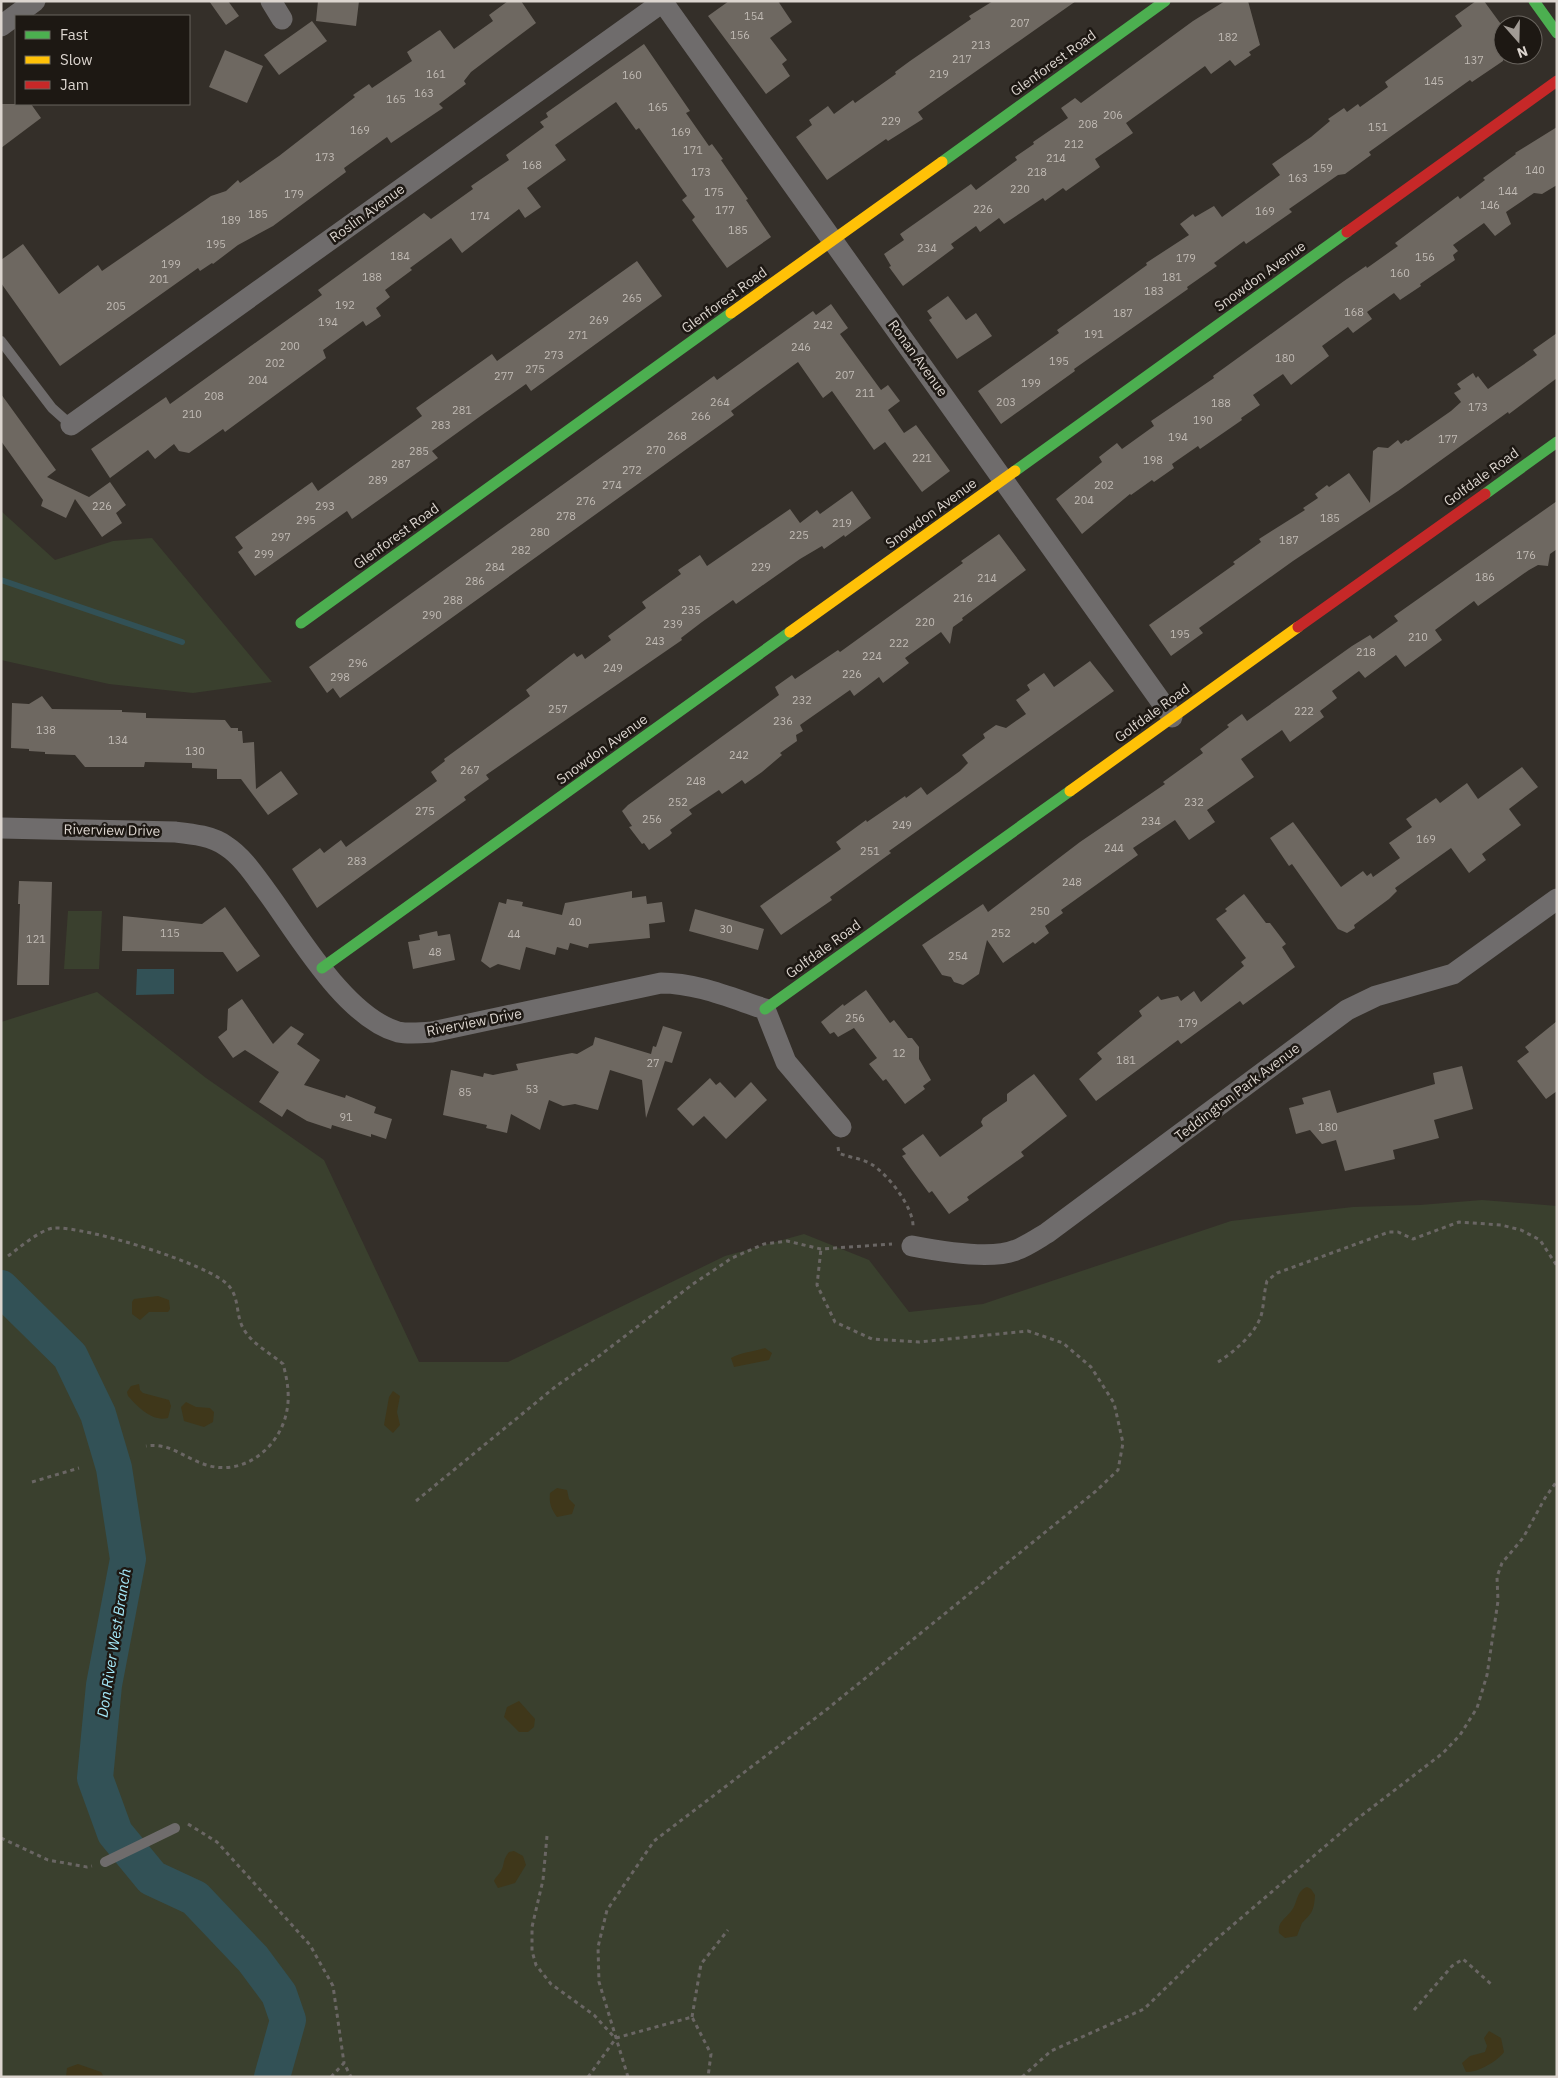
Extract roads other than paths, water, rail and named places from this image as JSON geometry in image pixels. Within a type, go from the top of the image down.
[{"type":"street","points":[[16,15],[35,1]]},
{"type":"street","name":"Glenforest Road","points":[[301,623],[1165,1]]},
{"type":"street","points":[[1534,1],[1557,33]]},
{"type":"street","name":"Ronan Avenue","points":[[663,2],[1172,716]]},
{"type":"street","name":"Roslin Avenue","points":[[71,426],[663,2]]},
{"type":"street","points":[[1,26],[15,16]]},
{"type":"street","name":"Snowdon Avenue","points":[[322,968],[1557,81]]},
{"type":"street","name":"Golfdale Road","points":[[765,1009],[1557,442]]},
{"type":"street","name":"Riverview Drive","points":[[1,828],[176,832],[198,834],[219,842],[236,854],[258,879],[322,968],[357,1008],[383,1025],[399,1032],[432,1032],[661,984],[684,984],[765,1009]]},
{"type":"street","name":"Teddington Park Avenue","points":[[912,1246],[978,1254],[1016,1251],[1047,1233],[1347,1010],[1376,996],[1452,974],[1557,899]]},
{"type":"street","points":[[765,1009],[786,1062],[841,1127]]},
{"type":"lane","points":[[1,341],[52,408],[71,426]]},
{"type":"lane","points":[[105,1862],[176,1828]]},
{"type":"water","points":[[137,969],[174,969],[174,994],[136,995]]},
{"type":"waterway","points":[[1,580],[182,642]]},
{"type":"waterway","name":"Don River West Branch","points":[[1,1288],[70,1356],[98,1414],[114,1468],[128,1559],[104,1685],[95,1778],[115,1833],[152,1878],[195,1898],[253,1959],[279,1994],[288,2020],[272,2077]]}]
